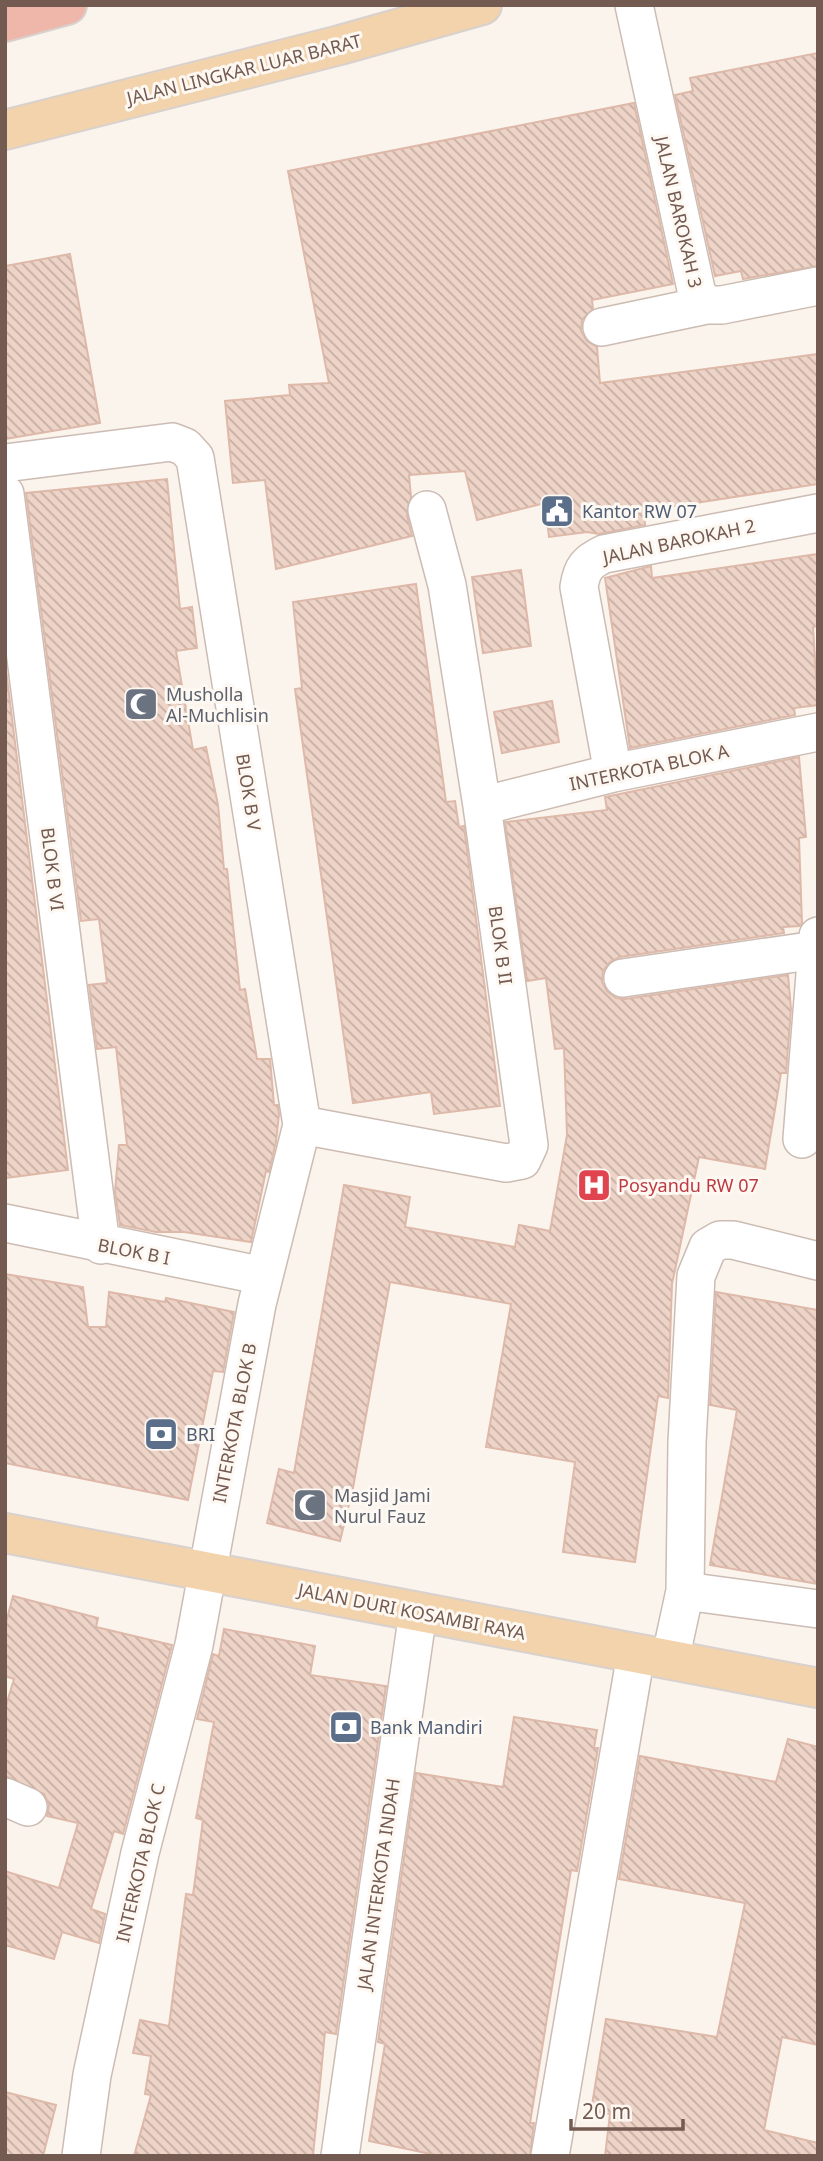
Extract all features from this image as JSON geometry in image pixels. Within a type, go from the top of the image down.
[{"type":"highway","points":[[5,22],[67,5]]},
{"type":"main road","name":"JALAN LINGKAR LUAR BARAT","points":[[5,130],[340,45],[482,5]]},
{"type":"main road","name":"JALAN DURI KOSAMBI RAYA","points":[[5,1533],[818,1688]]},
{"type":"street","name":"JALAN BAROKAH 3","points":[[634,5],[696,294],[707,305],[722,305],[818,286]]},
{"type":"street","points":[[602,327],[707,305]]},
{"type":"street","name":"BLOK B V","points":[[5,463],[172,442],[185,447],[195,458],[302,1125],[264,1276]]},
{"type":"street","name":"BLOK B VI","points":[[5,494],[101,1245]]},
{"type":"street","name":"BLOK B II","points":[[302,1125],[506,1163],[522,1160],[529,1145],[482,806],[447,585],[427,510]]},
{"type":"street","name":"JALAN BAROKAH 2","points":[[613,773],[579,587],[581,570],[604,554],[818,513]]},
{"type":"street","name":"INTERKOTA BLOK A","points":[[482,806],[613,773],[818,732]]},
{"type":"street","points":[[623,978],[817,943],[802,1139]]},
{"type":"street","name":"BLOK B I","points":[[5,1223],[101,1245],[264,1276]]},
{"type":"street","points":[[550,2156],[653,1657],[685,1591],[687,1442],[696,1276],[708,1247],[720,1240],[733,1240],[818,1261]]},
{"type":"street","name":"INTERKOTA BLOK B","points":[[207,1572],[264,1276]]},
{"type":"street","name":"INTERKOTA BLOK C","points":[[80,2156],[92,2075],[140,1853],[194,1645],[207,1572]]},
{"type":"street","points":[[685,1591],[818,1609]]},
{"type":"street","name":"JALAN INTERKOTA INDAH","points":[[340,2156],[418,1612]]},
{"type":"building","points":[[818,53],[818,266],[743,279],[741,271],[715,276],[675,95],[693,91],[690,78]]},
{"type":"building","points":[[634,103],[673,284],[592,300],[593,309],[582,320],[581,331],[587,341],[597,347],[600,383],[818,354],[818,484],[644,511],[645,525],[599,534],[587,532],[549,537],[545,503],[477,520],[465,471],[409,475],[411,497],[407,515],[412,536],[276,569],[265,480],[233,483],[225,401],[290,395],[289,385],[329,383],[288,171]]},
{"type":"building","points":[[70,254],[100,423],[5,439],[5,266]]},
{"type":"building","points":[[167,479],[180,609],[192,607],[197,648],[176,651],[193,750],[206,747],[218,805],[224,869],[227,869],[240,990],[245,989],[257,1059],[270,1059],[274,1105],[278,1105],[279,1114],[276,1142],[269,1172],[266,1171],[251,1242],[184,1232],[156,1232],[120,1225],[115,1192],[119,1145],[127,1145],[116,1047],[97,1049],[89,985],[107,983],[99,919],[81,921],[26,493]]},
{"type":"building","points":[[818,554],[818,626],[813,627],[818,705],[794,708],[795,715],[630,748],[605,578],[651,566],[652,578]]},
{"type":"building","points":[[521,570],[531,646],[483,653],[472,577]]},
{"type":"building","points":[[416,584],[446,802],[455,801],[459,827],[464,826],[500,1106],[434,1114],[431,1092],[353,1103],[295,689],[302,688],[293,602]]},
{"type":"building","points":[[5,662],[68,1170],[5,1178]]},
{"type":"building","points":[[552,701],[559,742],[502,753],[494,712]]},
{"type":"building","points":[[799,757],[806,837],[799,838],[800,926],[783,927],[784,933],[620,957],[610,962],[603,971],[602,982],[607,991],[616,998],[625,999],[788,975],[791,1009],[786,1073],[781,1073],[765,1169],[699,1157],[672,1284],[668,1398],[658,1396],[635,1562],[563,1552],[575,1462],[486,1447],[511,1304],[390,1282],[353,1488],[340,1541],[267,1523],[279,1469],[294,1473],[344,1185],[410,1197],[405,1227],[515,1247],[519,1225],[550,1231],[567,1135],[564,1048],[555,1049],[546,978],[527,981],[505,822],[607,810],[605,797]]},
{"type":"building","points":[[5,1274],[83,1287],[88,1327],[106,1327],[109,1292],[165,1302],[166,1298],[234,1312],[223,1372],[213,1371],[188,1500],[5,1463]]},
{"type":"building","points":[[716,1292],[818,1310],[818,1584],[710,1565],[737,1410],[710,1405]]},
{"type":"building","points":[[13,1596],[98,1618],[96,1627],[172,1645],[123,1834],[114,1831],[91,1909],[105,1914],[99,1943],[62,1932],[54,1959],[5,1945],[5,1871],[59,1888],[78,1823],[47,1816],[49,1805],[44,1794],[5,1776],[5,1709],[14,1679],[5,1676],[5,1626]]},
{"type":"building","points":[[224,1629],[315,1646],[310,1675],[386,1686],[336,2034],[325,2032],[313,2156],[134,2156],[151,2095],[145,2094],[151,2056],[133,2053],[140,2020],[169,2026],[186,1894],[193,1895],[203,1820],[196,1818],[214,1722],[197,1719],[213,1654],[219,1656]]},
{"type":"building","points":[[514,1717],[597,1730],[594,1748],[598,1748],[577,1871],[571,1870],[530,2123],[534,2123],[530,2156],[440,2156],[369,2141],[385,2044],[378,2042],[416,1773],[503,1787]]},
{"type":"building","points":[[788,1739],[818,1747],[818,2045],[782,2037],[764,2130],[818,2143],[818,2156],[605,2156],[610,2114],[591,2111],[606,2019],[717,2037],[745,1903],[619,1879],[640,1756],[776,1782]]},
{"type":"building","points":[[5,2092],[56,2105],[43,2156],[5,2156]]},
{"type":"place","name":"Kantor RW 07","points":[[557,511]]},
{"type":"place","name":"Musholla Al-Muchlisin","points":[[141,704]]},
{"type":"place","name":"Posyandu RW 07","points":[[594,1185]]},
{"type":"place","name":"BRI","points":[[161,1434]]},
{"type":"place","name":"Masjid Jami Nurul Fauz","points":[[310,1505]]},
{"type":"place","name":"Bank Mandiri","points":[[346,1727]]}]
